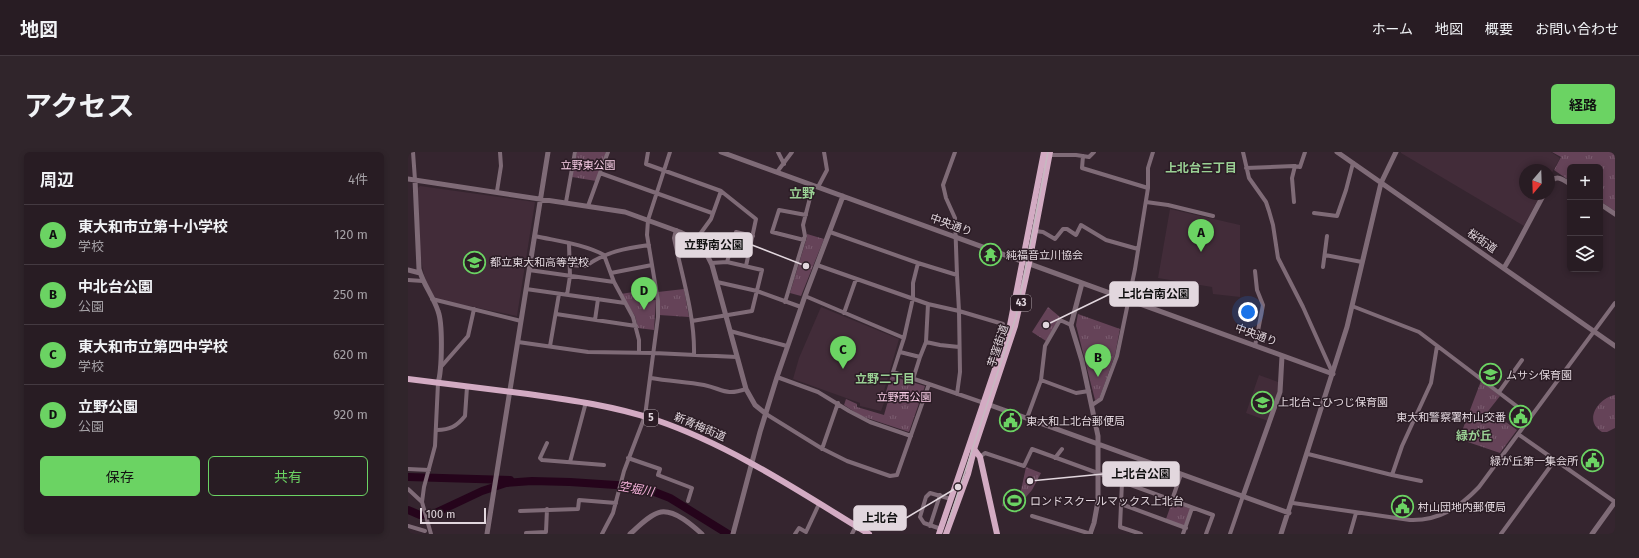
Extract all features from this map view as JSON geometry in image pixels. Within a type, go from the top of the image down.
[{"type":"main road","name":"芋窪街道","points":[[942,532],[951,499],[986,404],[1010,325],[1035,231],[1048,153]]},
{"type":"main road","name":"芋窪街道","points":[[1026,262],[1048,153]]},
{"type":"main road","name":"新青梅街道","points":[[408,379],[586,402],[645,416],[702,438],[752,464],[869,534]]},
{"type":"main road","name":"芋窪街道","points":[[942,532],[950,523],[968,474],[971,448]]},
{"type":"main road","points":[[971,448],[980,457],[997,534]]},
{"type":"street","points":[[413,152],[417,248],[420,273],[438,310],[440,320],[440,368],[437,395],[437,430],[435,446],[422,502],[432,534]]},
{"type":"street","points":[[497,192],[501,166],[500,152]]},
{"type":"street","points":[[487,534],[548,152]]},
{"type":"street","points":[[566,202],[575,152]]},
{"type":"street","points":[[588,206],[608,152]]},
{"type":"street","points":[[648,152],[646,164],[721,191],[756,219],[746,266]]},
{"type":"street","points":[[602,534],[614,513],[621,479],[645,416],[658,317],[658,301],[649,245],[648,220],[670,152]]},
{"type":"street","name":"中央通り","points":[[722,152],[1333,374]]},
{"type":"street","points":[[778,152],[784,164]]},
{"type":"street","points":[[777,172],[792,152]]},
{"type":"street","points":[[785,302],[804,240],[805,236],[803,225],[815,186],[827,170],[824,152]]},
{"type":"street","points":[[955,152],[943,185],[946,198],[955,218],[960,372],[957,394]]},
{"type":"street","points":[[1048,153],[1089,157],[1094,152]]},
{"type":"street","points":[[1092,405],[1101,399],[1118,356],[1146,202],[1148,168],[1152,152]]},
{"type":"street","points":[[1243,152],[1249,178],[1266,202],[1273,225],[1278,258],[1303,307],[1333,374]]},
{"type":"street","points":[[1246,168],[1300,167],[1305,152]]},
{"type":"street","name":"桜街道","points":[[1337,152],[1615,346]]},
{"type":"street","points":[[1282,534],[1333,374],[1352,306],[1381,183],[1396,152]]},
{"type":"street","points":[[1083,156],[1082,168],[1148,188]]},
{"type":"street","points":[[1314,213],[1337,216],[1353,163]]},
{"type":"street","points":[[1294,202],[1292,178],[1295,166]]},
{"type":"street","points":[[600,173],[712,213]]},
{"type":"street","points":[[1555,177],[1560,177],[1567,182]]},
{"type":"street","points":[[408,179],[625,212],[676,230],[695,241],[706,253],[711,263],[746,388],[755,405],[766,414],[822,449],[856,464],[892,476],[898,472],[929,384]]},
{"type":"street","points":[[695,241],[711,219],[721,191]]},
{"type":"street","points":[[733,532],[766,414],[787,346],[843,196]]},
{"type":"street","points":[[1504,268],[1512,256],[1541,200]]},
{"type":"street","points":[[1146,202],[1168,205],[1213,216]]},
{"type":"street","points":[[1603,206],[1615,214]]},
{"type":"street","points":[[804,240],[772,232],[779,210],[806,215]]},
{"type":"street","points":[[1035,231],[1043,232],[1055,240],[1063,229],[1067,229],[1076,235],[1081,225],[1106,240],[1138,249]]},
{"type":"street","points":[[676,230],[674,238],[692,321],[694,354]]},
{"type":"street","points":[[727,262],[736,232],[753,236]]},
{"type":"street","points":[[830,232],[957,275]]},
{"type":"street","points":[[535,236],[598,252],[604,256],[614,282],[633,317],[639,340],[639,353]]},
{"type":"street","points":[[1323,267],[1327,236]]},
{"type":"street","points":[[568,295],[570,276],[569,244]]},
{"type":"street","points":[[569,265],[586,266],[596,258],[619,249],[649,245]]},
{"type":"street","points":[[1325,255],[1362,262]]},
{"type":"street","points":[[692,321],[725,314],[752,311],[762,270],[727,262],[711,263]]},
{"type":"street","points":[[918,263],[913,283],[913,298],[904,338],[893,372],[1027,418],[1289,513]]},
{"type":"street","points":[[611,273],[652,265]]},
{"type":"street","points":[[817,265],[928,304],[959,311],[1003,324]]},
{"type":"street","points":[[408,270],[420,273]]},
{"type":"street","points":[[529,270],[614,282]]},
{"type":"street","points":[[1255,272],[1257,290],[1263,304],[1255,346]]},
{"type":"street","points":[[844,313],[856,279]]},
{"type":"street","points":[[408,280],[423,281]]},
{"type":"street","points":[[717,282],[757,291],[801,308]]},
{"type":"street","points":[[1032,516],[1090,534],[1094,523],[1098,501],[1099,444],[1082,361],[1071,325],[1082,283]]},
{"type":"street","points":[[526,289],[625,303]]},
{"type":"street","points":[[550,346],[559,294]]},
{"type":"street","points":[[805,296],[904,338]]},
{"type":"street","points":[[595,320],[598,299]]},
{"type":"street","points":[[432,300],[521,321]]},
{"type":"street","points":[[1292,503],[1356,513],[1420,520],[1440,516],[1454,509],[1479,487],[1615,303]]},
{"type":"street","points":[[913,378],[926,342],[928,304]]},
{"type":"street","points":[[1352,306],[1419,332],[1531,416]]},
{"type":"street","points":[[440,368],[468,336],[474,309]]},
{"type":"street","points":[[556,314],[636,326]]},
{"type":"street","points":[[1027,418],[1041,380],[1045,346],[1060,320],[1071,325]]},
{"type":"street","points":[[730,331],[787,346]]},
{"type":"street","points":[[518,342],[588,352],[694,354],[737,357]]},
{"type":"street","points":[[926,342],[959,347]]},
{"type":"street","points":[[1392,475],[1402,446],[1431,383],[1437,346]]},
{"type":"street","points":[[900,352],[920,357]]},
{"type":"street","points":[[1230,534],[1280,392],[1282,356]]},
{"type":"street","points":[[1498,392],[1522,360]]},
{"type":"street","points":[[777,377],[814,390],[838,403],[859,417],[911,436]]},
{"type":"street","points":[[651,378],[705,386],[726,392],[736,392],[746,388]]},
{"type":"street","points":[[1041,380],[1076,393],[1089,391]]},
{"type":"street","points":[[437,430],[450,429],[456,426],[465,416],[467,387]]},
{"type":"street","points":[[570,462],[586,402]]},
{"type":"street","points":[[822,449],[838,403]]},
{"type":"street","points":[[1518,434],[1615,502],[1592,534]]},
{"type":"street","points":[[547,443],[540,458],[542,460],[604,465]]},
{"type":"street","points":[[980,457],[985,453],[1024,466],[1032,449],[1213,515],[1206,534]]},
{"type":"street","points":[[1055,458],[1062,449]]},
{"type":"street","points":[[1308,454],[1421,481]]},
{"type":"street","points":[[628,458],[660,469],[658,475],[692,488],[688,501]]},
{"type":"street","points":[[1501,534],[1555,460]]},
{"type":"street","points":[[408,469],[429,470]]},
{"type":"street","points":[[1172,500],[1181,474]]},
{"type":"street","points":[[1122,482],[1120,526],[1141,534]]},
{"type":"street","points":[[408,489],[422,502]]},
{"type":"street","points":[[942,532],[924,523],[920,519],[926,497],[930,493],[951,499]]},
{"type":"street","points":[[930,526],[940,495]]},
{"type":"street","points":[[520,511],[578,509],[579,500],[616,503]]},
{"type":"street","points":[[795,534],[799,528],[806,532],[819,504]]},
{"type":"street","points":[[1121,504],[1186,528]]},
{"type":"street","points":[[1183,534],[1192,508]]},
{"type":"street","points":[[526,533],[546,532],[547,509]]},
{"type":"street","points":[[630,534],[661,512],[674,514],[702,534]]},
{"type":"street","points":[[1350,534],[1356,513]]},
{"type":"street","points":[[408,526],[424,533],[430,528]]},
{"type":"street","points":[[852,534],[856,526]]},
{"type":"shaded area","points":[[1551,152],[1560,158],[1555,167],[1555,164],[1519,164],[1519,200],[1538,200],[1524,226],[1401,153]]},
{"type":"shaded area","name":"都立東大和高等学校","points":[[420,186],[535,202],[517,316],[434,299],[424,275],[419,249],[418,188]]},
{"type":"shaded area","points":[[1170,209],[1240,225],[1240,297],[1213,294],[1212,287],[1158,278]]},
{"type":"shaded area","points":[[821,307],[899,339],[882,398],[885,400],[881,411],[860,406],[860,403],[793,379],[799,358]]},
{"type":"shaded area","name":"上北台こひつじ保育園","points":[[1259,375],[1278,382],[1278,392],[1268,421],[1246,413]]},
{"type":"green space","name":"立野東公園","points":[[577,152],[606,152],[596,181],[572,177]]},
{"type":"green space","points":[[1552,152],[1615,152],[1615,211],[1603,203],[1603,164],[1567,164],[1567,179],[1555,171],[1561,157]]},
{"type":"green space","points":[[807,234],[824,239],[801,296],[790,293]]},
{"type":"green space","points":[[684,289],[689,317],[659,315],[658,292]]},
{"type":"green space","points":[[639,291],[640,301],[656,300],[654,330],[638,328],[635,316],[621,294]]},
{"type":"green space","points":[[1048,307],[1060,317],[1046,341],[1032,332]]},
{"type":"green space","points":[[1078,314],[1120,329],[1115,355],[1099,399],[1095,400],[1076,325]]},
{"type":"green space","name":"立野西公園","points":[[891,376],[925,386],[909,432],[861,416],[844,405],[846,399],[857,404],[857,407],[884,415],[888,401],[884,398]]},
{"type":"green space","points":[[1481,381],[1500,396],[1489,410],[1517,430],[1500,453],[1459,439]]},
{"type":"green space","points":[[1615,395],[1615,428],[1607,432],[1602,432],[1596,427],[1594,422],[1593,416],[1595,410],[1603,400]]},
{"type":"green space","points":[[1026,467],[1041,473],[1032,490],[1026,497],[1020,495]]},
{"type":"green space","points":[[1004,495],[1023,498],[1021,509],[1002,506]]},
{"type":"green space","points":[[1172,502],[1191,509],[1184,526],[1166,519]]},
{"type":"waterway","name":"空堀川","points":[[408,477],[510,480]]},
{"type":"waterway","name":"空堀川","points":[[408,510],[420,515],[431,515],[482,491],[506,483],[532,481],[631,486],[652,491],[670,498],[728,534]]},
{"type":"railway","points":[[948,523],[1016,317],[1048,152]]},
{"type":"place","name":"東大和市立第十小学校","points":[[1201,252]]},
{"type":"place","name":"純福音立川協会","points":[[990,255]]},
{"type":"place","name":"都立東大和高等学校","points":[[474,262]]},
{"type":"place","name":"立野南公園","points":[[806,266]]},
{"type":"place","name":"立野公園","points":[[644,310]]},
{"type":"place","name":"上北台南公園","points":[[1046,325]]},
{"type":"place","name":"東大和市立第四中学校","points":[[843,369]]},
{"type":"place","name":"ムサシ保育園","points":[[1491,375]]},
{"type":"place","name":"中北台公園","points":[[1098,377]]},
{"type":"place","name":"上北台こひつじ保育園","points":[[1262,402]]},
{"type":"place","name":"東大和警察署村山交番","points":[[1521,417]]},
{"type":"place","name":"東大和上北台郵便局","points":[[1011,421]]},
{"type":"place","name":"緑が丘第一集会所","points":[[1593,461]]},
{"type":"place","name":"上北台公園","points":[[1030,481]]},
{"type":"place","name":"上北台","points":[[958,487]]},
{"type":"place","name":"ロンドスクールマックス上北台","points":[[1014,501]]},
{"type":"place","name":"村山団地内郵便局","points":[[1402,507]]},
{"type":"district","name":"上北台三丁目","points":[[1201,168]]},
{"type":"district","name":"立野","points":[[802,193]]},
{"type":"district","name":"立野二丁目","points":[[885,379]]},
{"type":"district","name":"緑が丘","points":[[1474,436]]}]
